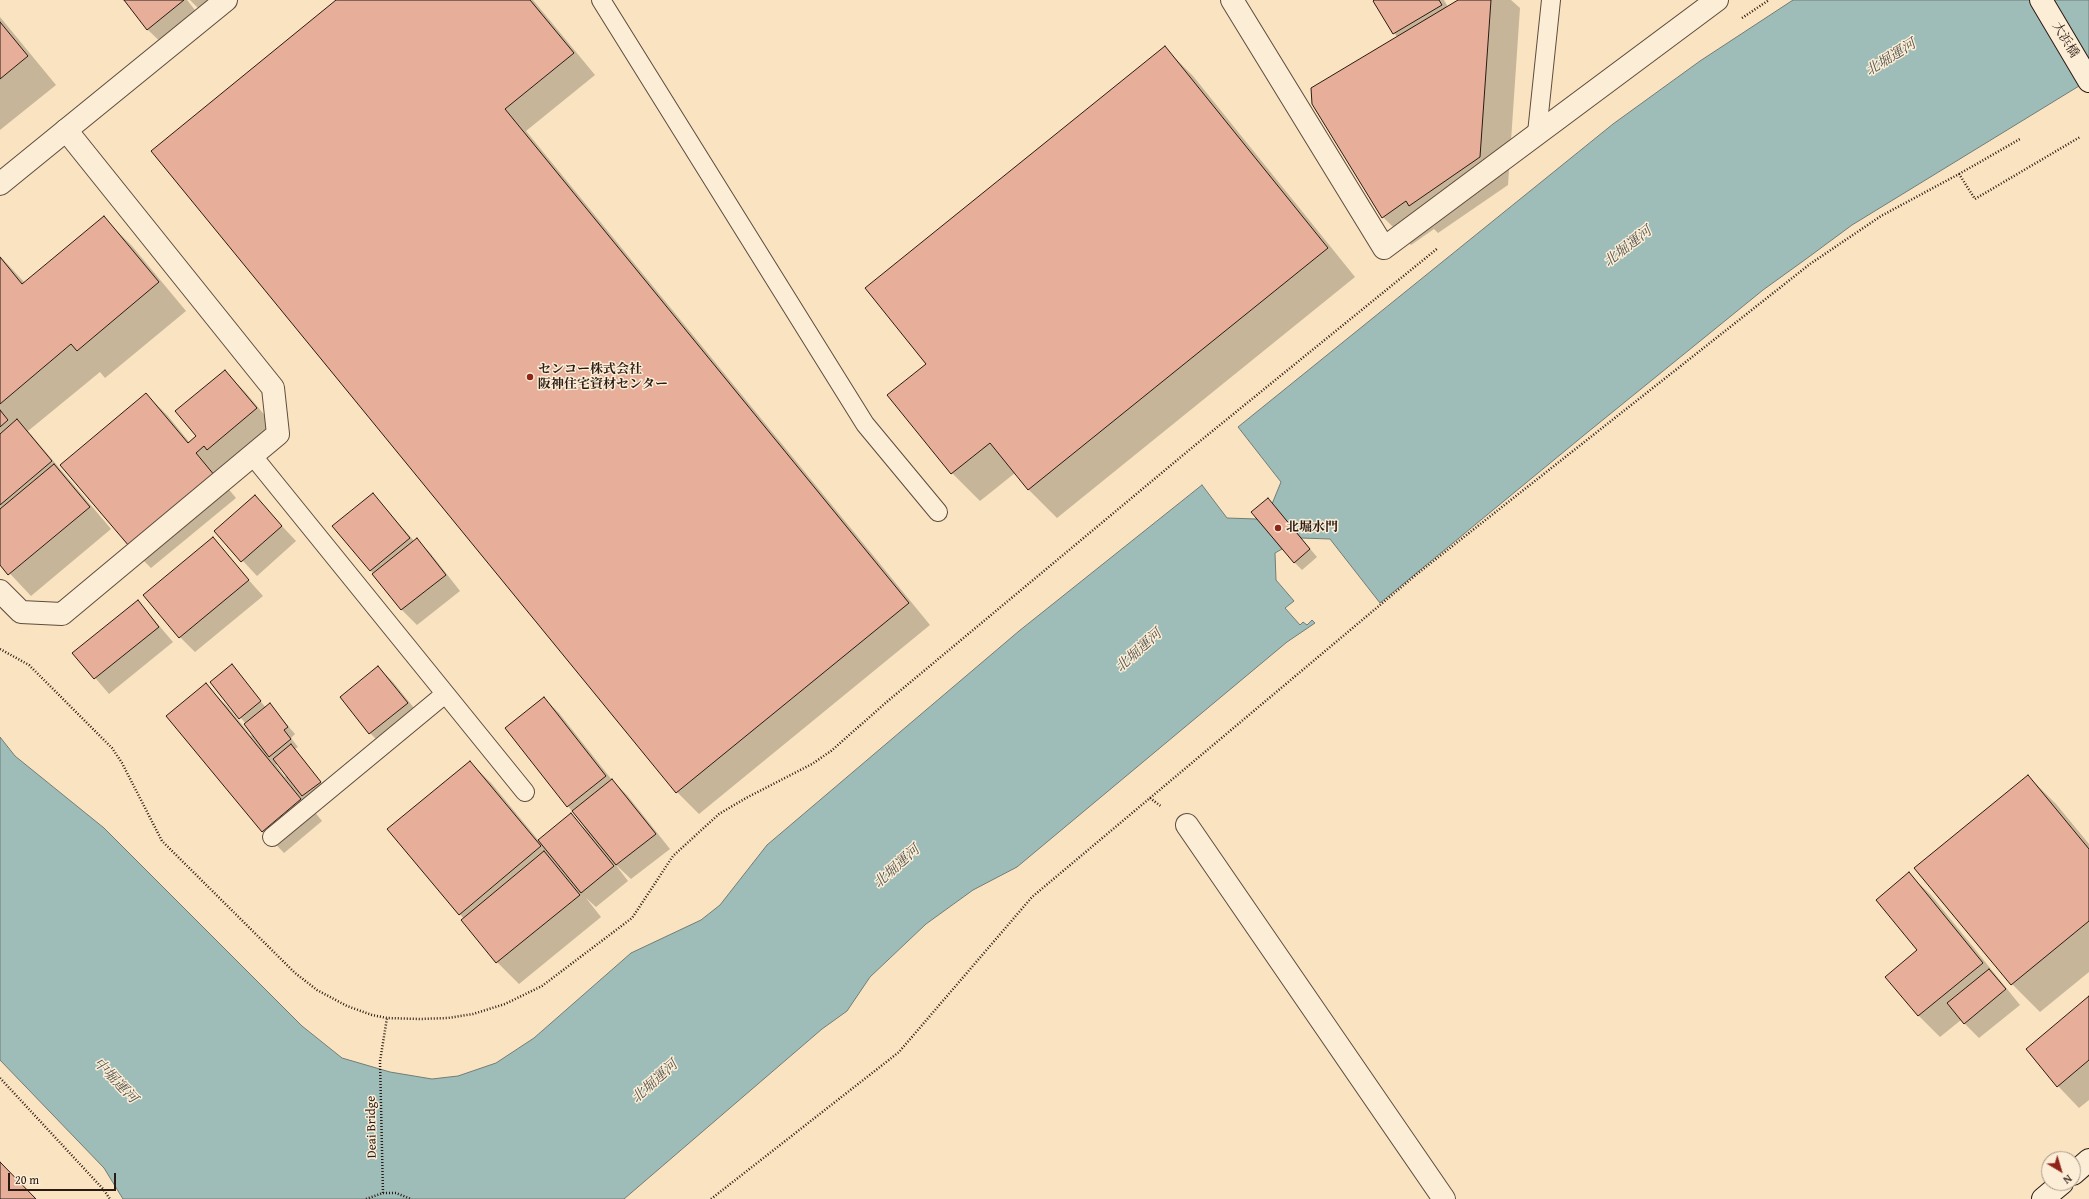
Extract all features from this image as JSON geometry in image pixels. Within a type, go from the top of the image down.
[{"type":"street","points":[[0,184],[226,0]]},
{"type":"street","points":[[1232,0],[1384,248],[1717,0]]},
{"type":"street","name":"大浜橋","points":[[2041,0],[2089,81]]},
{"type":"street","points":[[0,591],[21,612],[62,614],[278,434],[273,388],[66,130]]},
{"type":"street","points":[[1187,825],[1444,1199]]},
{"type":"street","points":[[2081,1167],[2089,1160]]},
{"type":"street","points":[[2043,1199],[2052,1191]]},
{"type":"lane","points":[[601,0],[865,424],[938,512]]},
{"type":"lane","points":[[1537,134],[1551,0]]},
{"type":"lane","points":[[252,455],[525,792]]},
{"type":"lane","points":[[272,837],[445,694]]},
{"type":"path","points":[[1737,22],[1769,0]]},
{"type":"path","points":[[1959,174],[1975,199],[2080,137]]},
{"type":"path","points":[[711,1199],[899,1052],[1032,897],[1417,574],[1810,264],[1880,216],[1959,174],[2020,138]]},
{"type":"path","points":[[0,648],[29,665],[112,748],[122,764],[162,841],[295,973],[317,990],[347,1006],[387,1018],[448,1018],[473,1014],[505,1004],[542,986],[632,918],[673,856],[719,814],[746,798],[812,764],[831,751],[889,700],[1194,446],[1441,246]]},
{"type":"path","name":"Deai Bridge","points":[[383,1192],[380,1061],[387,1018]]},
{"type":"path","points":[[0,1078],[104,1190],[110,1199]]},
{"type":"path","points":[[366,1199],[383,1192],[396,1193],[411,1199]]},
{"type":"water","name":"北堀運河","points":[[1793,0],[2089,0],[2089,75],[2079,82],[2079,86],[1852,225],[1763,290],[1380,603],[1330,539],[1301,538],[1272,504],[1281,482],[1238,427],[1613,124],[1700,61]]},
{"type":"water","points":[[1202,485],[1227,518],[1257,519],[1270,534],[1282,549],[1275,553],[1276,580],[1294,601],[1285,608],[1300,625],[1303,622],[1307,625],[1312,620],[1315,623],[1287,642],[1017,867],[973,890],[926,924],[870,977],[847,1011],[822,1029],[624,1199],[123,1199],[104,1168],[0,1060],[0,737],[15,756],[104,828],[302,1026],[342,1058],[390,1072],[432,1079],[458,1076],[496,1063],[534,1038],[631,953],[701,920],[720,905],[767,845],[1019,631]]},
{"type":"building","points":[[124,0],[184,0],[147,30]]},
{"type":"building","name":"センコー株式会社 阪神住宅資材センター","points":[[336,0],[530,0],[574,53],[505,109],[909,603],[676,793],[151,151]]},
{"type":"building","points":[[1439,0],[1442,5],[1393,34],[1373,1]]},
{"type":"building","points":[[1458,0],[1491,0],[1480,157],[1409,206],[1406,201],[1382,218],[1312,104],[1311,88]]},
{"type":"building","points":[[0,22],[28,56],[0,79]]},
{"type":"building","points":[[1165,46],[1328,248],[1028,490],[990,443],[951,474],[887,395],[926,364],[865,288]]},
{"type":"building","points":[[104,216],[159,282],[77,351],[71,344],[0,404],[0,257],[22,284]]},
{"type":"building","points":[[225,370],[257,408],[207,450],[204,446],[196,453],[215,476],[129,546],[60,465],[146,393],[188,443],[196,436],[175,411]]},
{"type":"building","points":[[0,410],[8,420],[0,427]]},
{"type":"building","points":[[17,419],[52,461],[0,505],[0,434]]},
{"type":"building","points":[[54,464],[90,507],[8,575],[0,565],[0,509]]},
{"type":"building","points":[[373,493],[410,538],[370,571],[332,526]]},
{"type":"building","points":[[255,495],[282,526],[241,562],[214,531]]},
{"type":"building","name":"北堀水門","points":[[1268,498],[1310,549],[1294,563],[1251,512]]},
{"type":"building","points":[[213,537],[249,580],[179,638],[143,595]]},
{"type":"building","points":[[417,538],[446,575],[401,610],[372,574]]},
{"type":"building","points":[[138,600],[159,627],[94,679],[72,653]]},
{"type":"building","points":[[232,664],[261,701],[239,719],[210,682]]},
{"type":"building","points":[[378,666],[408,703],[369,734],[340,697]]},
{"type":"building","points":[[206,683],[301,799],[262,832],[166,716]]},
{"type":"building","points":[[544,697],[606,776],[567,807],[505,728]]},
{"type":"building","points":[[270,703],[288,727],[284,730],[291,739],[269,757],[244,724]]},
{"type":"building","points":[[291,744],[321,782],[302,796],[273,759]]},
{"type":"building","points":[[470,761],[541,846],[459,915],[387,829]]},
{"type":"building","points":[[2028,775],[2089,849],[2089,921],[2011,985],[1914,868]]},
{"type":"building","points":[[612,779],[656,834],[616,865],[572,811]]},
{"type":"building","points":[[571,813],[614,866],[581,893],[538,840]]},
{"type":"building","points":[[544,851],[580,895],[496,963],[461,920]]},
{"type":"building","points":[[1909,872],[1983,963],[1918,1016],[1885,977],[1917,950],[1876,900]]},
{"type":"building","points":[[1989,969],[2006,989],[1964,1024],[1947,1003]]},
{"type":"building","points":[[2089,996],[2089,1060],[2057,1087],[2026,1049]]},
{"type":"building","points":[[0,1162],[36,1199],[0,1199]]},
{"type":"place","name":"センコー株式会社 阪神住宅資材センター","points":[[530,377]]},
{"type":"place","name":"北堀水門","points":[[1278,528]]},
{"type":"water label","name":"中堀運河","points":[[115,1081]]}]
